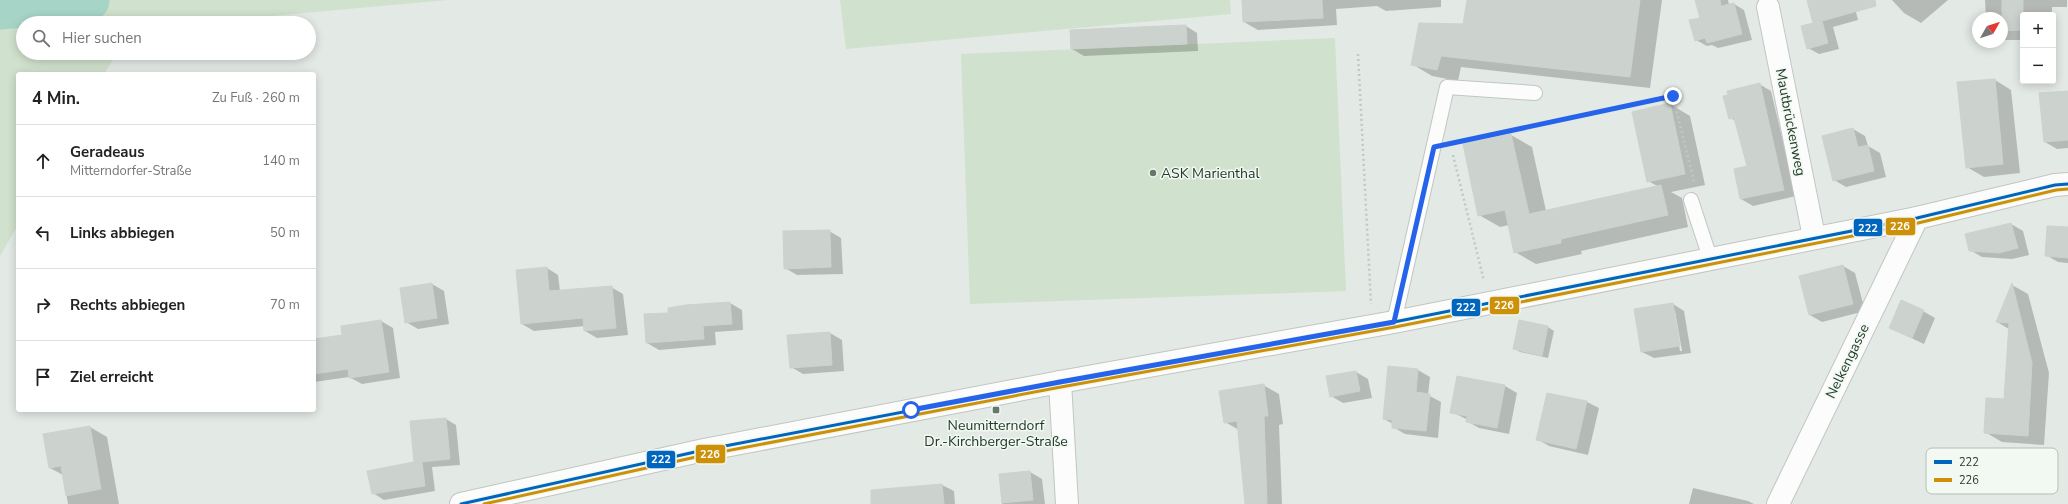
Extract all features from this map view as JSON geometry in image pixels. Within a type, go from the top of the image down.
[{"type":"street","name":"Mautbrückenweg","points":[[1768,7],[1814,237]]},
{"type":"street","points":[[461,504],[704,450],[1060,382],[1394,322],[1814,237],[1917,218],[2068,184]]},
{"type":"street","name":"Nelkengasse","points":[[1778,504],[1917,218]]},
{"type":"street","points":[[1060,382],[1067,504]]},
{"type":"lane","points":[[1394,322],[1448,87],[1535,93]]},
{"type":"lane","points":[[1691,200],[1710,258]]},
{"type":"path","points":[[1358,54],[1372,326]]},
{"type":"path","points":[[1434,147],[1673,96],[1697,194],[1691,200]]},
{"type":"path","points":[[1450,143],[1472,238],[1490,302]]},
{"type":"green space","points":[[0,0],[447,0],[270,16],[16,16],[16,60],[113,60],[105,72],[16,72],[16,228],[0,256]]},
{"type":"green space","points":[[840,0],[1230,0],[1231,14],[846,49]]},
{"type":"green space","name":"ASK Marienthal","points":[[1335,38],[1346,291],[970,304],[961,54]]},
{"type":"building","points":[[1242,0],[1322,0],[1323,18],[1243,22]]},
{"type":"building","points":[[1467,0],[1640,0],[1630,77],[1441,56],[1437,70],[1411,65],[1419,23],[1463,24]]},
{"type":"building","points":[[1695,0],[1720,0],[1721,6],[1734,3],[1742,34],[1707,43],[1705,38],[1695,41],[1689,20],[1700,18]]},
{"type":"building","points":[[1807,0],[1875,0],[1876,6],[1822,21],[1828,43],[1807,49],[1801,26],[1813,23]]},
{"type":"building","points":[[2002,0],[2023,0],[2023,12],[2020,12],[2020,30],[2008,31],[2008,12],[2002,12]]},
{"type":"building","points":[[1186,25],[1187,44],[1071,49],[1070,30]]},
{"type":"building","points":[[1995,79],[2003,164],[1966,168],[1957,82]]},
{"type":"building","points":[[1760,83],[1784,190],[1740,199],[1734,169],[1747,166],[1734,118],[1729,119],[1723,96],[1728,95],[1727,91]]},
{"type":"building","points":[[2068,91],[2068,140],[2044,142],[2039,93]]},
{"type":"building","points":[[1670,103],[1685,174],[1647,182],[1632,112]]},
{"type":"building","points":[[1853,128],[1858,147],[1868,145],[1874,171],[1833,181],[1822,136]]},
{"type":"building","points":[[1511,134],[1529,214],[1661,185],[1668,215],[1561,239],[1561,243],[1514,253],[1505,210],[1478,216],[1463,144]]},
{"type":"building","points":[[2011,223],[2018,248],[1999,253],[1969,251],[1965,234]]},
{"type":"building","points":[[2047,226],[2068,227],[2068,258],[2045,256]]},
{"type":"building","points":[[830,230],[831,267],[784,269],[783,231]]},
{"type":"building","points":[[1843,265],[1853,304],[1809,315],[1799,276]]},
{"type":"building","points":[[547,267],[549,291],[612,286],[616,328],[584,331],[583,318],[521,324],[516,270]]},
{"type":"building","points":[[432,283],[437,318],[405,323],[400,288]]},
{"type":"building","points":[[2012,283],[2032,363],[2028,436],[1984,433],[1986,398],[2004,399],[2009,323],[1996,322]]},
{"type":"building","points":[[1901,300],[1924,310],[1912,338],[1889,328]]},
{"type":"building","points":[[730,302],[732,324],[703,326],[704,339],[646,343],[644,314],[668,313],[668,308],[686,305]]},
{"type":"building","points":[[1673,303],[1680,346],[1641,352],[1634,309]]},
{"type":"building","points":[[381,320],[389,372],[349,378],[348,369],[316,374],[316,339],[342,335],[341,326]]},
{"type":"building","points":[[1519,320],[1548,326],[1542,356],[1513,349]]},
{"type":"building","points":[[830,332],[832,365],[790,368],[787,335]]},
{"type":"building","points":[[1388,366],[1418,369],[1416,392],[1430,394],[1426,431],[1392,428],[1392,420],[1383,419]]},
{"type":"building","points":[[1356,371],[1360,391],[1330,397],[1326,376]]},
{"type":"building","points":[[1457,376],[1505,385],[1497,428],[1466,422],[1467,416],[1450,413]]},
{"type":"building","points":[[1264,384],[1268,416],[1264,416],[1267,504],[1245,504],[1237,421],[1224,423],[1219,391]]},
{"type":"building","points":[[1547,393],[1587,401],[1576,449],[1536,440]]},
{"type":"building","points":[[446,418],[450,459],[422,462],[425,486],[372,494],[367,471],[414,462],[410,421]]},
{"type":"building","points":[[90,426],[101,489],[66,496],[61,466],[49,468],[43,434]]},
{"type":"building","points":[[1030,471],[1033,500],[1002,503],[999,474]]},
{"type":"building","points":[[942,484],[944,504],[871,504],[871,490]]},
{"type":"waterway","points":[[0,8],[88,0]]},
{"type":"transit line","name":"222","points":[[461,504],[704,450],[1060,382],[1394,322],[1917,218],[2055,185],[2068,184]]},
{"type":"transit line","name":"226","points":[[484,504],[705,455],[1061,387],[1395,327],[1918,223],[2056,190],[2068,189]]},
{"type":"place","name":"ASK Marienthal","points":[[1153,173]]},
{"type":"place","name":"Neumitterndorf Dr.-Kirchberger-Straße","points":[[996,410]]},
{"type":"route","points":[[911,410],[1394,322],[1434,147],[1673,96]]}]
